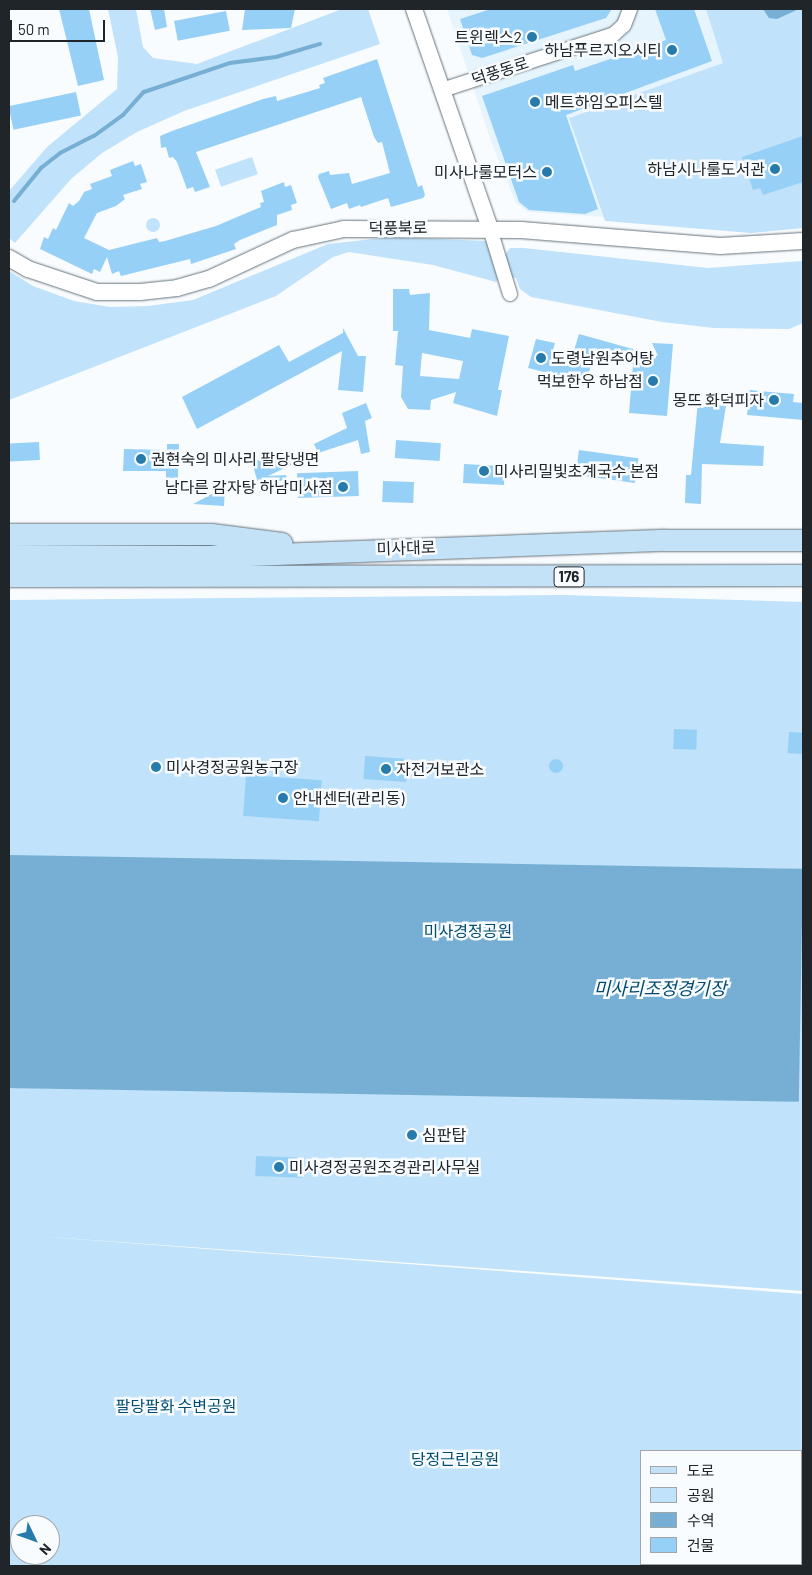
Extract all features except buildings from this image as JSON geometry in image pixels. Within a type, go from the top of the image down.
[{"type":"main road","points":[[9,534],[211,534],[336,550]]},
{"type":"main road","name":"미사대로","points":[[9,555],[221,556],[336,550],[665,540],[803,540]]},
{"type":"main road","name":"미사대로","points":[[9,576],[334,578],[803,576]]},
{"type":"main road","points":[[9,589],[272,586],[334,578]]},
{"type":"street","points":[[414,9],[490,229],[510,294]]},
{"type":"street","name":"덕풍동로","points":[[442,90],[614,34],[624,25],[630,9]]},
{"type":"street","name":"덕풍북로","points":[[9,258],[28,269],[97,292],[140,292],[177,288],[209,279],[293,240],[344,229],[490,229],[695,246],[739,246],[803,241]]},
{"type":"shaded area","points":[[447,9],[706,9],[724,63],[570,117],[603,217],[528,212],[516,203],[492,144]]},
{"type":"green space","points":[[108,9],[136,9],[143,47],[153,58],[197,64],[342,9],[368,9],[380,44],[184,111],[137,132],[102,153],[71,179],[15,243],[9,238],[9,191],[47,147],[117,89],[118,57]]},
{"type":"green space","points":[[706,9],[803,9],[803,228],[751,233],[605,221],[569,118],[723,63]]},
{"type":"green space","points":[[252,157],[258,174],[221,187],[215,170]]},
{"type":"green space","points":[[150,218],[156,218],[160,225],[156,232],[150,232],[146,228],[146,222]]},
{"type":"green space","points":[[392,237],[485,241],[505,255],[510,248],[524,248],[708,268],[803,261],[803,323],[789,329],[714,328],[662,322],[531,297],[520,289],[516,278],[502,275],[496,282],[433,265],[349,252],[333,257],[276,296],[9,400],[9,271],[33,286],[74,301],[110,307],[148,306],[193,300],[328,244]]},
{"type":"green space","name":"미사경정공원","points":[[563,595],[803,602],[803,1291],[22,1235],[803,1294],[803,1566],[9,1566],[9,600]]},
{"type":"water","points":[[763,9],[799,9],[777,19],[769,18]]},
{"type":"water","name":"미사리조정경기장","points":[[9,855],[803,869],[799,1102],[9,1088]]},
{"type":"waterway","points":[[14,201],[41,168],[60,153],[94,136],[123,115],[144,92],[230,63],[276,57],[320,44]]},
{"type":"place","name":"트윈렉스2","points":[[532,37]]},
{"type":"place","name":"하남푸르지오시티","points":[[672,50]]},
{"type":"place","name":"메트하임오피스텔","points":[[535,102]]},
{"type":"place","name":"하남시나룰도서관","points":[[775,169]]},
{"type":"place","name":"미사나룰모터스","points":[[547,172]]},
{"type":"place","name":"도령남원추어탕","points":[[541,358]]},
{"type":"place","name":"먹보한우 하남점","points":[[653,381]]},
{"type":"place","name":"몽뜨 화덕피자","points":[[774,400]]},
{"type":"place","name":"권현숙의 미사리 팔당냉면","points":[[141,459]]},
{"type":"place","name":"미사리밀빛초계국수 본점","points":[[484,471]]},
{"type":"place","name":"남다른 감자탕 하남미사점","points":[[343,487]]},
{"type":"place","name":"미사경정공원농구장","points":[[156,767]]},
{"type":"place","name":"자전거보관소","points":[[386,769]]},
{"type":"place","name":"안내센터(관리동)","points":[[283,798]]},
{"type":"place","name":"심판탑","points":[[412,1135]]},
{"type":"place","name":"미사경정공원조경관리사무실","points":[[279,1167]]},
{"type":"park label","name":"팔당팔화 수변공원","points":[[176,1406]]},
{"type":"park label","name":"당정근린공원","points":[[455,1459]]}]
